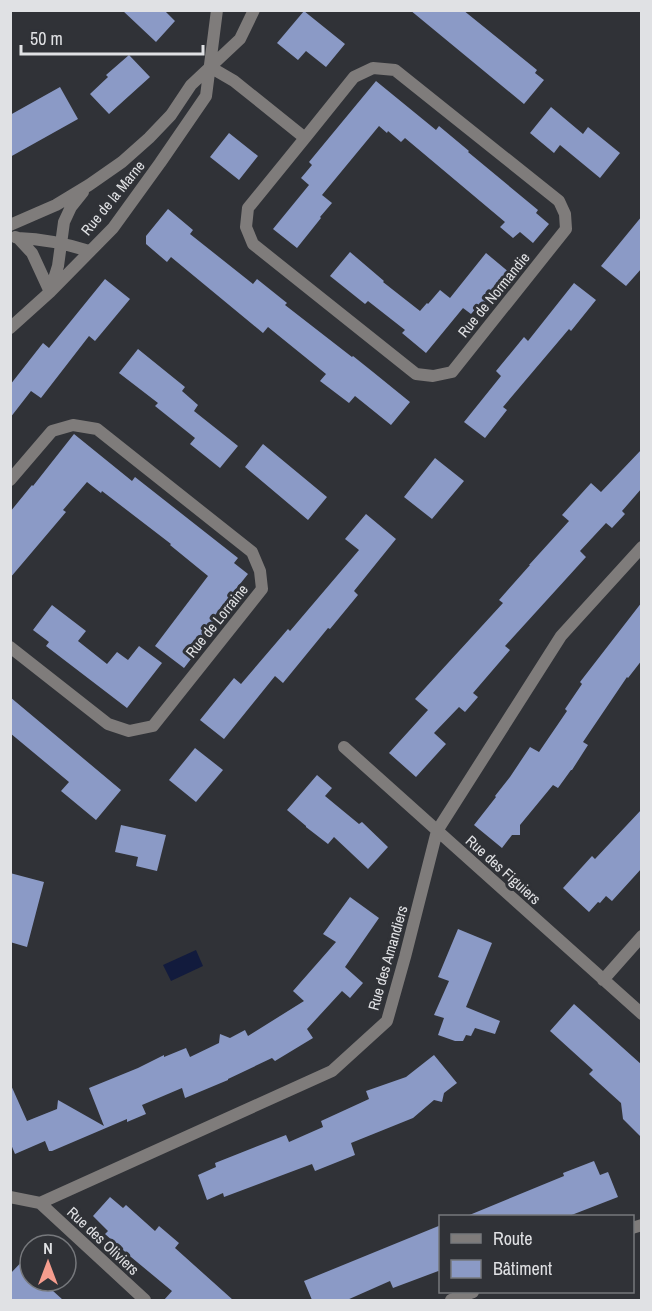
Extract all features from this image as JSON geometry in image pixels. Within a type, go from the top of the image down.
[{"type":"street","points":[[10,225],[56,205],[122,162],[171,114],[190,85],[240,39],[254,10]]},
{"type":"street","name":"Rue de la Marne","points":[[10,328],[50,292],[112,228],[206,96],[219,14]]},
{"type":"street","points":[[210,68],[234,81],[304,138]]},
{"type":"street","name":"Rue de Normandie","points":[[373,68],[395,70],[559,201],[565,214],[566,229],[452,372],[433,376],[416,374],[253,244],[246,227],[248,208],[304,138],[354,77],[373,68]]},
{"type":"street","points":[[50,292],[58,266],[64,222],[71,207],[89,185]]},
{"type":"street","points":[[14,237],[62,242],[89,251]]},
{"type":"street","points":[[14,237],[32,253],[50,292]]},
{"type":"street","name":"Rue de Lorraine","points":[[10,480],[52,431],[73,425],[97,429],[252,552],[260,571],[262,589],[153,726],[129,731],[108,724],[10,647]]},
{"type":"street","name":"Rue des Amandiers","points":[[40,1203],[332,1071],[387,1021],[438,831],[561,636],[642,547]]},
{"type":"street","name":"Rue des Figuiers","points":[[344,747],[642,1014]]},
{"type":"street","points":[[603,980],[642,936]]},
{"type":"street","points":[[10,1197],[40,1203]]},
{"type":"street","name":"Rue des Oliviers","points":[[40,1203],[145,1300]]},
{"type":"street","points":[[451,1300],[470,1293]]},
{"type":"water","points":[[196,950],[203,966],[171,981],[163,965]]},
{"type":"building","points":[[122,10],[164,10],[175,21],[156,42]]},
{"type":"building","points":[[410,10],[463,10],[537,70],[535,73],[544,80],[524,104]]},
{"type":"building","points":[[304,11],[345,44],[326,67],[306,51],[298,60],[277,43]]},
{"type":"building","points":[[129,55],[150,77],[109,114],[90,94],[108,77],[106,75]]},
{"type":"building","points":[[376,81],[436,130],[439,126],[538,210],[536,213],[549,224],[533,243],[520,232],[513,238],[500,227],[505,222],[405,138],[401,142],[379,126],[322,195],[332,203],[297,248],[273,229],[309,185],[301,178],[312,165],[309,162]]},
{"type":"building","points":[[60,87],[78,119],[10,157],[10,115]]},
{"type":"building","points":[[551,107],[583,134],[588,127],[620,153],[600,178],[560,145],[554,153],[530,133]]},
{"type":"building","points":[[229,133],[258,156],[239,180],[210,157]]},
{"type":"building","points":[[168,209],[193,230],[190,234],[253,284],[257,279],[287,303],[285,305],[410,402],[391,425],[355,396],[349,403],[320,381],[326,374],[268,327],[263,333],[171,257],[167,262],[146,244],[146,236]]},
{"type":"building","points":[[642,216],[642,268],[626,286],[601,266]]},
{"type":"building","points":[[350,252],[420,311],[440,290],[450,298],[486,253],[510,273],[485,304],[482,302],[471,314],[463,308],[426,353],[402,333],[405,330],[368,301],[365,304],[330,276]]},
{"type":"building","points":[[105,279],[130,299],[95,341],[89,336],[41,398],[31,391],[10,418],[10,385],[43,343],[49,348]]},
{"type":"building","points":[[574,283],[596,300],[503,407],[507,410],[485,438],[464,422],[501,376],[496,371],[524,337],[528,341]]},
{"type":"building","points":[[138,349],[185,387],[182,391],[198,405],[194,411],[238,446],[220,468],[190,444],[195,438],[155,406],[158,403],[119,373]]},
{"type":"building","points":[[74,434],[132,481],[135,477],[238,558],[234,563],[248,574],[212,619],[216,622],[184,668],[155,646],[208,576],[171,544],[87,482],[63,510],[66,512],[10,578],[10,512]]},
{"type":"building","points":[[263,444],[327,497],[308,520],[245,467]]},
{"type":"building","points":[[642,449],[642,488],[622,511],[625,514],[612,528],[606,523],[580,551],[586,557],[505,646],[510,650],[473,693],[478,697],[465,712],[459,707],[434,733],[446,744],[416,777],[389,753],[428,710],[415,699],[503,603],[499,600],[569,521],[562,515],[591,483],[601,492]]},
{"type":"building","points":[[435,458],[464,481],[432,519],[404,497]]},
{"type":"building","points":[[366,514],[396,539],[354,591],[358,595],[330,629],[328,628],[283,683],[275,676],[224,739],[200,720],[234,678],[241,684],[359,550],[345,539]]},
{"type":"building","points":[[642,602],[642,660],[627,677],[583,742],[588,745],[572,770],[558,788],[553,785],[520,825],[520,835],[512,835],[502,848],[474,825],[530,747],[539,752],[567,711],[565,709],[582,684],[580,682]]},
{"type":"building","points":[[52,605],[86,631],[78,641],[107,664],[117,652],[128,660],[139,646],[162,663],[127,708],[46,646],[49,642],[33,630]]},
{"type":"building","points":[[10,697],[121,790],[96,820],[61,791],[69,782],[10,733]]},
{"type":"building","points":[[195,748],[223,770],[196,802],[169,780]]},
{"type":"building","points":[[317,775],[332,788],[325,796],[359,824],[362,822],[388,847],[368,869],[334,837],[328,844],[287,810]]},
{"type":"building","points":[[642,809],[642,868],[612,901],[606,896],[589,912],[563,888],[592,856],[595,859]]},
{"type":"building","points":[[121,825],[166,835],[157,871],[136,866],[138,857],[115,852]]},
{"type":"building","points":[[10,873],[44,882],[27,947],[10,942]]},
{"type":"building","points":[[350,897],[379,918],[345,967],[363,983],[350,998],[342,991],[307,1029],[313,1038],[275,1061],[272,1058],[185,1098],[182,1088],[142,1105],[146,1114],[127,1122],[127,1119],[52,1151],[49,1151],[45,1141],[15,1154],[10,1142],[10,1083],[27,1121],[57,1109],[58,1100],[104,1126],[89,1088],[164,1055],[164,1057],[186,1048],[190,1057],[219,1043],[220,1034],[230,1038],[245,1030],[248,1036],[304,1001],[293,991],[336,942],[323,934]]},
{"type":"building","points":[[458,929],[492,943],[466,1007],[500,1021],[495,1034],[475,1028],[471,1036],[466,1035],[463,1041],[455,1041],[438,1035],[444,1018],[434,1015],[449,981],[438,977]]},
{"type":"building","points":[[574,1004],[642,1065],[642,1138],[623,1119],[621,1103],[589,1074],[593,1070],[550,1031]]},
{"type":"building","points":[[434,1055],[457,1083],[444,1093],[442,1102],[434,1100],[413,1118],[351,1143],[355,1155],[315,1171],[312,1164],[224,1197],[223,1193],[207,1200],[198,1175],[216,1167],[215,1163],[286,1135],[289,1142],[323,1127],[321,1121],[369,1099],[366,1091],[406,1077]]},
{"type":"building","points":[[594,1161],[600,1175],[608,1172],[618,1197],[572,1215],[469,1215],[564,1176],[563,1173]]},
{"type":"building","points":[[110,1197],[123,1208],[126,1205],[155,1231],[159,1226],[179,1243],[175,1248],[233,1300],[164,1300],[172,1291],[105,1234],[108,1231],[93,1216]]},
{"type":"building","points":[[439,1226],[439,1271],[393,1288],[390,1281],[347,1300],[312,1300],[304,1281]]},
{"type":"building","points":[[18,1266],[18,1293],[55,1293],[63,1300],[10,1300],[10,1274]]}]
